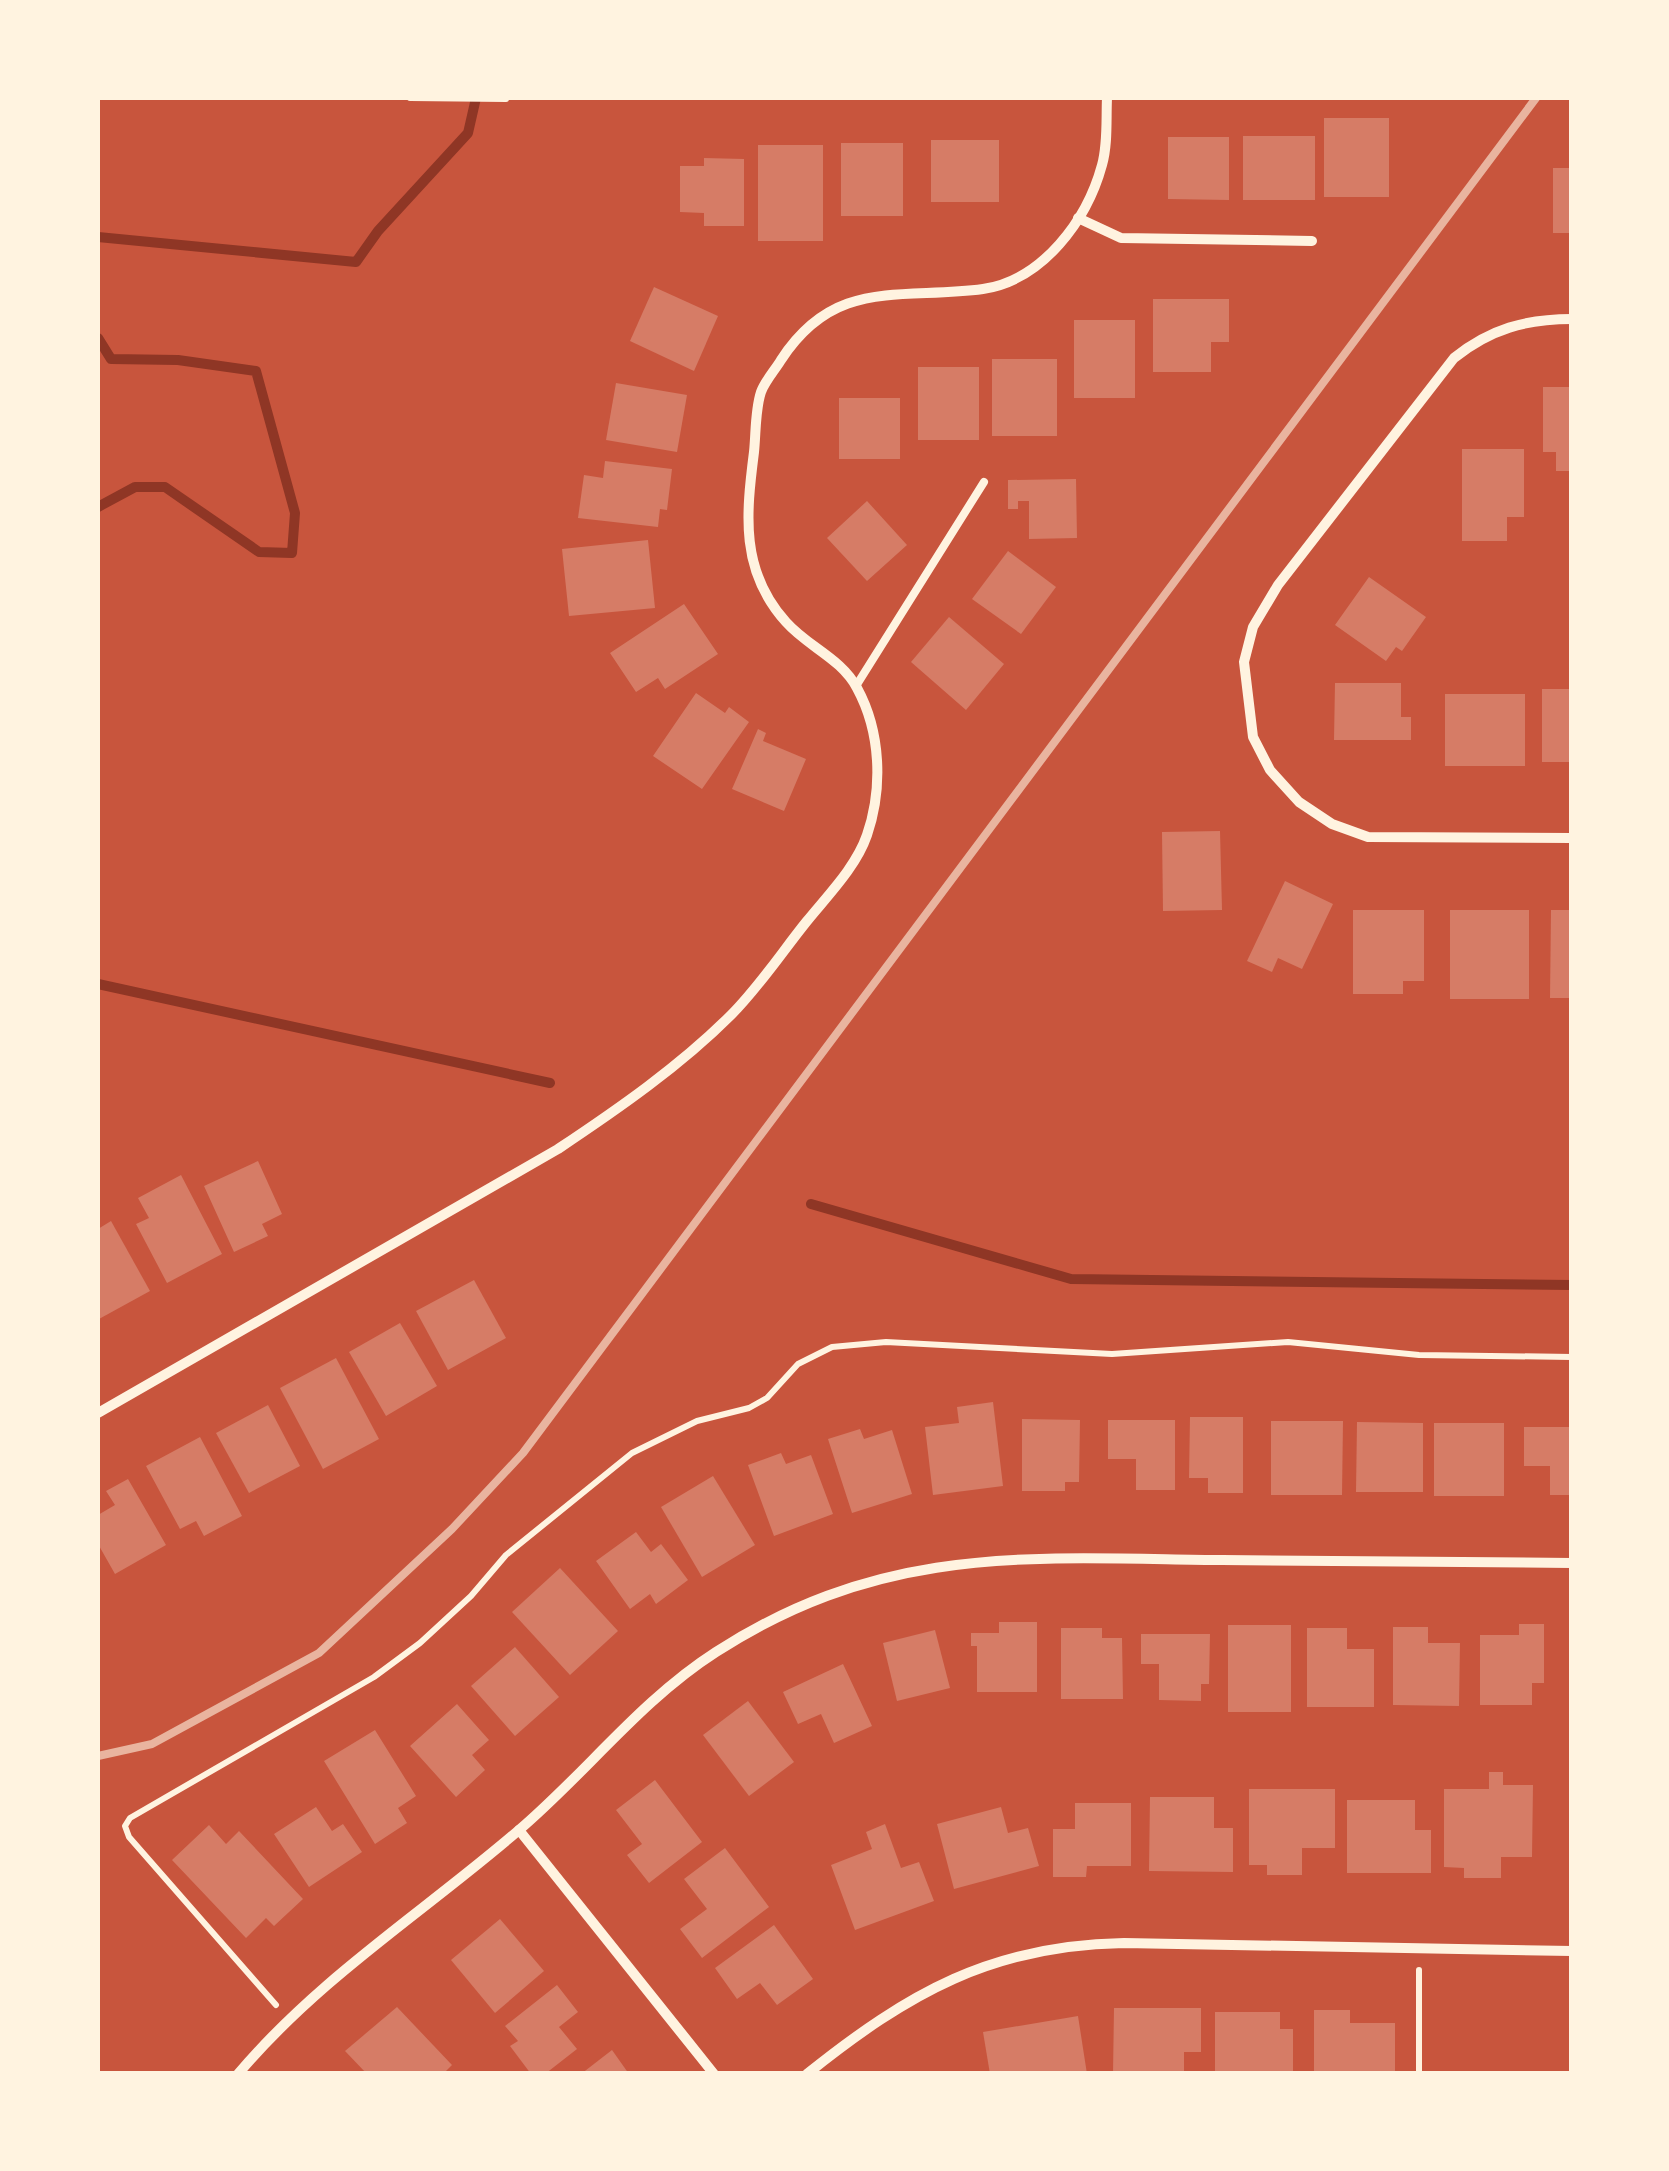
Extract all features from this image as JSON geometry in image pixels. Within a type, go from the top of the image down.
[{"type":"street","points":[[98,1413],[558,1149],[627,1102],[731,1015],[844,876],[867,836],[878,774],[874,728],[856,686],[837,662],[789,626],[763,594],[750,556],[746,518],[761,392],[793,342],[834,307],[882,292],[986,288],[1031,269],[1068,237],[1104,162],[1108,98]]},
{"type":"street","points":[[1078,218],[1121,238],[1312,240]]},
{"type":"street","points":[[1572,318],[1540,319],[1505,327],[1476,340],[1454,358],[1278,586],[1253,627],[1244,662],[1253,736],[1270,770],[1299,802],[1332,824],[1368,837],[1572,838]]},
{"type":"street","points":[[238,2074],[287,2017],[519,1830],[676,1680],[714,1653],[809,1600],[877,1578],[944,1564],[1010,1558],[1572,1563]]},
{"type":"street","points":[[519,1830],[714,2074]]},
{"type":"street","points":[[807,2074],[893,2008],[929,1987],[992,1962],[1053,1947],[1124,1943],[1572,1951]]},
{"type":"lane","points":[[856,686],[984,482]]},
{"type":"path","points":[[410,98],[506,99]]},
{"type":"path","points":[[287,2017],[125,1826],[130,1818],[360,1686],[420,1644],[471,1596],[506,1554],[632,1453],[697,1420],[750,1408],[767,1398],[798,1364],[832,1347],[886,1342],[1112,1354],[1288,1342],[1420,1355],[1572,1357]]},
{"type":"path","points":[[1418,2074],[1420,1946]]},
{"type":"building","points":[[1324,118],[1389,118],[1389,197],[1324,197]]},
{"type":"building","points":[[1243,136],[1315,136],[1315,200],[1243,200]]},
{"type":"building","points":[[1168,137],[1229,137],[1229,200],[1168,199]]},
{"type":"building","points":[[931,140],[999,140],[999,202],[931,202]]},
{"type":"building","points":[[841,143],[903,143],[903,216],[841,216]]},
{"type":"building","points":[[758,145],[823,145],[823,241],[758,241]]},
{"type":"building","points":[[704,158],[744,159],[744,226],[704,226],[704,213],[680,212],[680,166],[704,166]]},
{"type":"building","points":[[1553,168],[1572,168],[1572,233],[1553,233]]},
{"type":"building","points":[[654,287],[718,316],[694,371],[630,341]]},
{"type":"building","points":[[1153,299],[1229,299],[1229,342],[1211,342],[1211,372],[1153,372]]},
{"type":"building","points":[[1074,320],[1135,320],[1135,398],[1074,398]]},
{"type":"building","points":[[992,359],[1057,359],[1057,436],[992,436]]},
{"type":"building","points":[[918,367],[979,367],[979,440],[918,440]]},
{"type":"building","points":[[616,383],[687,395],[677,452],[606,440]]},
{"type":"building","points":[[1543,387],[1572,387],[1572,471],[1556,471],[1556,452],[1543,452]]},
{"type":"building","points":[[839,398],[900,398],[900,459],[839,459]]},
{"type":"building","points":[[1462,449],[1524,449],[1524,517],[1507,517],[1507,541],[1462,541]]},
{"type":"building","points":[[605,461],[672,469],[667,510],[660,509],[658,527],[578,518],[584,475],[603,478]]},
{"type":"building","points":[[1076,479],[1077,538],[1029,539],[1029,501],[1018,501],[1018,509],[1008,509],[1008,480]]},
{"type":"building","points":[[867,501],[907,545],[867,581],[827,538]]},
{"type":"building","points":[[648,540],[655,608],[569,616],[562,549]]},
{"type":"building","points":[[1008,551],[1056,587],[1021,634],[972,599]]},
{"type":"building","points":[[1369,577],[1426,617],[1402,651],[1396,647],[1386,661],[1335,625]]},
{"type":"building","points":[[684,604],[718,654],[665,689],[658,678],[636,692],[610,653]]},
{"type":"building","points":[[949,617],[1004,664],[966,710],[911,662]]},
{"type":"building","points":[[1335,683],[1401,683],[1401,717],[1411,717],[1411,740],[1334,740]]},
{"type":"building","points":[[1542,689],[1572,689],[1572,762],[1542,762]]},
{"type":"building","points":[[696,693],[725,713],[729,707],[749,722],[702,789],[653,756]]},
{"type":"building","points":[[1445,694],[1525,694],[1525,766],[1445,766]]},
{"type":"building","points":[[758,729],[766,733],[763,741],[806,759],[784,811],[732,789]]},
{"type":"building","points":[[1220,831],[1222,910],[1163,911],[1162,832]]},
{"type":"building","points":[[1285,881],[1333,904],[1302,969],[1278,958],[1272,972],[1247,961]]},
{"type":"building","points":[[1353,910],[1424,910],[1424,981],[1403,981],[1403,994],[1353,994]]},
{"type":"building","points":[[1450,910],[1529,910],[1529,999],[1450,999]]},
{"type":"building","points":[[1551,910],[1572,910],[1572,998],[1550,998]]},
{"type":"building","points":[[258,1161],[282,1214],[262,1224],[268,1236],[234,1252],[204,1186]]},
{"type":"building","points":[[181,1175],[222,1254],[167,1283],[136,1224],[149,1218],[138,1198]]},
{"type":"building","points":[[111,1221],[150,1291],[99,1319],[98,1229]]},
{"type":"building","points":[[474,1280],[506,1338],[448,1370],[416,1311]]},
{"type":"building","points":[[400,1323],[437,1386],[386,1416],[349,1352]]},
{"type":"building","points":[[336,1358],[379,1439],[323,1469],[280,1388]]},
{"type":"building","points":[[993,1402],[1003,1486],[933,1495],[925,1427],[959,1423],[957,1407]]},
{"type":"building","points":[[268,1405],[300,1466],[249,1493],[216,1433]]},
{"type":"building","points":[[1190,1417],[1243,1417],[1243,1493],[1208,1493],[1208,1478],[1189,1478]]},
{"type":"building","points":[[1022,1419],[1080,1420],[1079,1482],[1065,1482],[1065,1491],[1022,1491]]},
{"type":"building","points":[[1108,1420],[1175,1420],[1175,1490],[1136,1490],[1136,1459],[1108,1459]]},
{"type":"building","points":[[1271,1421],[1343,1421],[1342,1495],[1271,1495]]},
{"type":"building","points":[[1357,1422],[1423,1423],[1423,1492],[1356,1492]]},
{"type":"building","points":[[1434,1423],[1504,1423],[1504,1496],[1434,1496]]},
{"type":"building","points":[[1524,1427],[1572,1427],[1572,1495],[1550,1495],[1550,1466],[1524,1466]]},
{"type":"building","points":[[860,1429],[864,1439],[892,1430],[912,1494],[852,1513],[828,1439]]},
{"type":"building","points":[[200,1437],[242,1516],[204,1536],[196,1521],[180,1529],[146,1466]]},
{"type":"building","points":[[781,1453],[786,1464],[811,1455],[833,1514],[774,1536],[748,1465]]},
{"type":"building","points":[[713,1476],[755,1545],[702,1577],[661,1507]]},
{"type":"building","points":[[128,1479],[166,1545],[115,1574],[98,1544],[98,1515],[115,1505],[106,1491]]},
{"type":"building","points":[[636,1532],[651,1552],[661,1544],[688,1580],[656,1604],[650,1594],[630,1609],[596,1561]]},
{"type":"building","points":[[560,1568],[618,1631],[570,1675],[512,1612]]},
{"type":"building","points":[[999,1622],[1037,1622],[1037,1692],[977,1692],[977,1646],[971,1646],[971,1633],[999,1633]]},
{"type":"building","points":[[1519,1624],[1544,1624],[1544,1683],[1532,1683],[1532,1705],[1480,1705],[1480,1635],[1519,1635]]},
{"type":"building","points":[[1228,1625],[1291,1625],[1291,1712],[1228,1712]]},
{"type":"building","points":[[1393,1627],[1428,1627],[1428,1643],[1460,1643],[1459,1706],[1393,1705]]},
{"type":"building","points":[[1061,1628],[1102,1628],[1102,1638],[1122,1638],[1123,1699],[1061,1699]]},
{"type":"building","points":[[1307,1628],[1347,1628],[1347,1649],[1374,1649],[1374,1707],[1307,1707]]},
{"type":"building","points":[[935,1630],[950,1688],[897,1701],[883,1643]]},
{"type":"building","points":[[1141,1634],[1210,1634],[1209,1684],[1201,1684],[1201,1701],[1159,1700],[1159,1664],[1141,1664]]},
{"type":"building","points":[[515,1647],[559,1697],[515,1736],[471,1686]]},
{"type":"building","points":[[843,1664],[872,1726],[834,1743],[821,1714],[798,1724],[783,1692]]},
{"type":"building","points":[[748,1701],[794,1762],[749,1796],[703,1735]]},
{"type":"building","points":[[457,1704],[489,1740],[472,1755],[485,1770],[456,1797],[410,1746]]},
{"type":"building","points":[[375,1730],[416,1796],[398,1808],[407,1823],[375,1844],[324,1761]]},
{"type":"building","points":[[1489,1772],[1503,1772],[1503,1785],[1533,1785],[1532,1857],[1501,1857],[1501,1878],[1464,1878],[1464,1868],[1444,1867],[1444,1789],[1489,1789]]},
{"type":"building","points":[[655,1780],[702,1842],[649,1883],[627,1855],[642,1844],[616,1810]]},
{"type":"building","points":[[1249,1789],[1335,1789],[1335,1848],[1302,1848],[1302,1875],[1267,1875],[1267,1865],[1249,1865]]},
{"type":"building","points":[[1150,1797],[1214,1797],[1214,1828],[1233,1828],[1233,1872],[1149,1871]]},
{"type":"building","points":[[1347,1800],[1415,1800],[1415,1830],[1431,1830],[1431,1873],[1347,1873]]},
{"type":"building","points":[[1075,1803],[1131,1803],[1131,1866],[1087,1866],[1086,1877],[1053,1877],[1053,1829],[1075,1829]]},
{"type":"building","points":[[316,1807],[332,1831],[343,1824],[362,1852],[309,1887],[274,1834]]},
{"type":"building","points":[[1001,1807],[1008,1833],[1028,1828],[1039,1866],[954,1889],[937,1824]]},
{"type":"building","points":[[885,1824],[901,1868],[919,1862],[934,1901],[855,1930],[831,1865],[872,1849],[866,1832]]},
{"type":"building","points":[[209,1825],[226,1844],[239,1831],[303,1899],[274,1926],[266,1918],[246,1938],[172,1860]]},
{"type":"building","points":[[725,1848],[769,1907],[702,1958],[680,1929],[707,1909],[684,1879]]},
{"type":"building","points":[[500,1919],[544,1971],[495,2013],[451,1960]]},
{"type":"building","points":[[774,1925],[813,1979],[777,2005],[760,1983],[737,1999],[715,1968]]},
{"type":"building","points":[[557,1985],[578,2012],[559,2027],[577,2049],[545,2074],[531,2074],[510,2046],[518,2041],[505,2026]]},
{"type":"building","points":[[397,2007],[452,2065],[443,2074],[367,2074],[345,2051]]},
{"type":"building","points":[[1114,2008],[1201,2008],[1201,2052],[1184,2052],[1184,2074],[1113,2074]]},
{"type":"building","points":[[1314,2010],[1350,2010],[1350,2023],[1395,2023],[1395,2074],[1314,2074]]},
{"type":"building","points":[[1215,2012],[1280,2012],[1280,2029],[1293,2029],[1293,2074],[1215,2074]]},
{"type":"building","points":[[1078,2016],[1087,2074],[990,2074],[983,2032]]},
{"type":"building","points":[[612,2050],[629,2074],[581,2074]]},
{"type":"waterway","points":[[98,237],[356,262],[378,231],[468,133],[476,98]]},
{"type":"waterway","points":[[98,338],[111,359],[178,360],[256,371],[295,513],[292,553],[259,552],[165,487],[135,487],[98,507]]},
{"type":"waterway","points":[[98,984],[550,1083]]},
{"type":"waterway","points":[[811,1204],[1071,1279],[1572,1285]]},
{"type":"railway","points":[[98,1756],[152,1744],[319,1653],[452,1529],[523,1453],[1536,98]]}]
